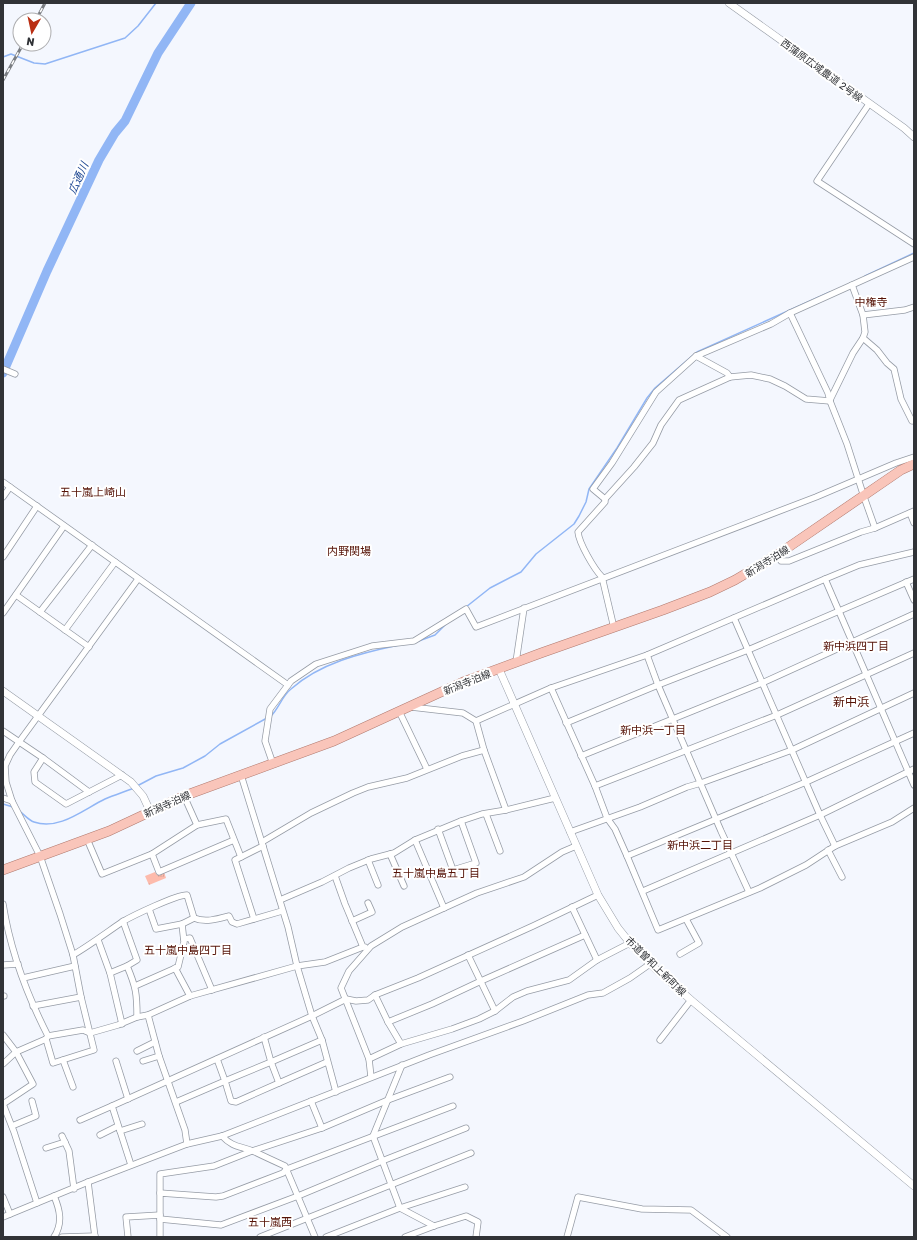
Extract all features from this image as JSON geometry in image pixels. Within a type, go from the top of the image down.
[{"type":"main road","name":"新潟寺泊線","points":[[3,870],[88,839],[129,822],[184,796],[334,741],[456,685],[710,592],[777,555],[864,497],[901,470],[914,464]]},
{"type":"street","name":"西蒲原広域農道 2号線","points":[[729,3],[914,136]]},
{"type":"street","points":[[870,104],[817,181],[914,244]]},
{"type":"street","points":[[605,499],[593,489],[612,463],[656,392],[696,356],[763,327],[790,313],[914,257]]},
{"type":"street","points":[[830,400],[865,332],[863,315],[852,285]]},
{"type":"street","points":[[863,315],[905,310],[914,307]]},
{"type":"street","points":[[790,313],[828,393],[875,528]]},
{"type":"street","points":[[863,338],[877,350],[894,370],[901,399],[912,421],[914,421]]},
{"type":"street","points":[[696,356],[727,373],[730,377]]},
{"type":"street","points":[[3,369],[13,374]]},
{"type":"street","points":[[614,628],[602,578],[597,572],[578,536],[578,532],[649,449],[661,426],[679,400],[730,377],[751,375],[770,379],[806,399],[830,400]]},
{"type":"street","points":[[273,764],[264,741],[270,709],[291,681],[316,664],[372,646],[414,641],[466,609],[476,627],[816,497],[896,463],[914,457]]},
{"type":"street","points":[[3,482],[288,685]]},
{"type":"street","points":[[3,497],[10,487]]},
{"type":"street","points":[[3,557],[37,506]]},
{"type":"street","points":[[777,555],[782,561],[789,561],[912,512],[914,523]]},
{"type":"street","points":[[3,613],[64,526]]},
{"type":"street","points":[[40,612],[92,545]]},
{"type":"street","points":[[476,721],[551,688],[647,655],[825,578],[859,565],[914,552]]},
{"type":"street","points":[[65,630],[115,562]]},
{"type":"street","points":[[825,578],[914,785]]},
{"type":"street","points":[[3,904],[18,964],[33,1006],[47,1037],[53,1064],[94,1050],[80,996],[73,955],[40,856],[12,801],[6,782],[4,765],[18,742],[138,579]]},
{"type":"street","points":[[566,723],[748,650],[914,579]]},
{"type":"street","points":[[906,582],[914,600]]},
{"type":"street","points":[[16,595],[89,647]]},
{"type":"street","points":[[516,662],[524,608]]},
{"type":"street","points":[[581,756],[762,683],[914,614]]},
{"type":"street","points":[[734,618],[835,846]]},
{"type":"street","points":[[595,786],[777,715],[914,653]]},
{"type":"street","points":[[647,655],[658,685],[749,892]]},
{"type":"street","name":"市道曽和上新町線","points":[[499,669],[598,896],[618,928],[630,943],[650,964],[691,1000],[914,1186]]},
{"type":"street","points":[[551,688],[595,786],[607,818],[615,828],[643,891],[658,930],[760,888],[806,865],[835,846],[892,822],[914,808]]},
{"type":"street","points":[[3,691],[122,775],[144,796],[150,811]]},
{"type":"street","points":[[570,832],[640,807],[687,787],[792,750],[880,707],[914,693]]},
{"type":"street","points":[[410,706],[463,713],[476,721],[484,750],[506,810]]},
{"type":"street","points":[[399,711],[427,769]]},
{"type":"street","points":[[3,731],[89,792]]},
{"type":"street","points":[[627,856],[806,782],[914,733]]},
{"type":"street","points":[[254,919],[235,860],[311,813],[353,793],[368,787],[407,778],[462,756],[484,750]]},
{"type":"street","points":[[43,758],[34,772],[35,782],[66,804],[122,775]]},
{"type":"street","points":[[643,891],[820,815],[914,769]]},
{"type":"street","points":[[241,775],[288,927],[297,966],[312,1016],[322,1040],[336,1092]]},
{"type":"street","points":[[184,796],[197,826]]},
{"type":"street","points":[[3,798],[12,801]]},
{"type":"street","points":[[280,900],[368,860],[394,853],[415,840],[438,829],[486,814],[555,798]]},
{"type":"street","points":[[486,814],[500,851]]},
{"type":"street","points":[[88,839],[102,874],[152,854],[197,826],[226,819],[240,857]]},
{"type":"street","points":[[438,829],[454,870],[476,863],[461,821]]},
{"type":"street","points":[[152,854],[159,872],[234,840]]},
{"type":"street","points":[[415,840],[444,908]]},
{"type":"street","points":[[371,1077],[369,1059],[341,988],[349,971],[371,946],[402,927],[444,908],[477,894],[524,878],[562,852],[576,846]]},
{"type":"street","points":[[828,850],[842,877]]},
{"type":"street","points":[[390,854],[404,886]]},
{"type":"street","points":[[368,860],[378,885]]},
{"type":"street","points":[[335,876],[363,947]]},
{"type":"street","points":[[73,955],[98,940],[123,921],[183,895],[187,895],[194,918]]},
{"type":"street","points":[[80,1120],[312,1016],[346,999],[356,1001],[368,1000],[375,995],[546,921],[572,907],[598,896]]},
{"type":"street","points":[[352,921],[372,912],[368,903]]},
{"type":"street","points":[[572,907],[597,960]]},
{"type":"street","points":[[148,910],[156,929],[182,924],[194,918],[206,920],[229,916],[232,922],[237,924],[282,911]]},
{"type":"street","points":[[680,954],[700,943],[686,919]]},
{"type":"street","points":[[110,973],[137,960],[123,921]]},
{"type":"street","points":[[135,986],[178,967],[184,939],[182,924]]},
{"type":"street","points":[[388,1022],[432,1004],[585,935]]},
{"type":"street","points":[[184,939],[190,938],[212,990]]},
{"type":"street","points":[[98,940],[110,973],[122,1024]]},
{"type":"street","points":[[369,1059],[401,1044],[452,1029],[495,1011],[513,997],[527,991],[569,980],[597,960],[630,943]]},
{"type":"street","points":[[3,1064],[16,1052],[47,1037],[83,1030],[90,1033],[122,1024],[137,1017],[148,1015],[190,996],[297,966],[325,962],[363,947],[371,946]]},
{"type":"street","points":[[468,955],[495,1011]]},
{"type":"street","points":[[3,965],[18,964]]},
{"type":"street","points":[[3,1217],[187,1144],[222,1136],[402,1065],[523,1021],[588,995],[603,994],[650,964]]},
{"type":"street","points":[[23,978],[75,966]]},
{"type":"street","points":[[127,966],[135,986],[137,997],[137,1017]]},
{"type":"street","points":[[175,968],[190,996]]},
{"type":"street","points":[[375,995],[401,1044]]},
{"type":"street","points":[[33,1006],[80,996]]},
{"type":"street","points":[[660,1040],[691,1000]]},
{"type":"street","points":[[148,1015],[154,1042],[185,1130],[187,1144]]},
{"type":"street","points":[[3,1035],[16,1052],[33,1084],[3,1104],[12,1126],[37,1203]]},
{"type":"street","points":[[264,1037],[279,1083]]},
{"type":"street","points":[[176,1102],[322,1040]]},
{"type":"street","points":[[137,1050],[154,1042]]},
{"type":"street","points":[[144,1061],[159,1056]]},
{"type":"street","points":[[217,1059],[231,1102],[236,1102],[327,1062]]},
{"type":"street","points":[[63,1060],[73,1087]]},
{"type":"street","points":[[116,1061],[128,1099]]},
{"type":"street","points":[[402,1065],[373,1136],[400,1208],[434,1226]]},
{"type":"street","points":[[160,1237],[160,1174],[214,1166],[252,1151],[322,1128],[388,1100],[450,1077]]},
{"type":"street","points":[[12,1126],[36,1116],[32,1101]]},
{"type":"street","points":[[311,1101],[322,1128]]},
{"type":"street","points":[[112,1106],[131,1165]]},
{"type":"street","points":[[160,1193],[216,1197],[223,1196],[452,1106]]},
{"type":"street","points":[[100,1135],[142,1124]]},
{"type":"street","points":[[128,1237],[126,1218],[160,1217],[221,1225],[298,1196],[466,1128]]},
{"type":"street","points":[[62,1136],[69,1151],[74,1189]]},
{"type":"street","points":[[222,1136],[233,1145],[252,1151],[285,1166],[288,1170],[315,1237]]},
{"type":"street","points":[[46,1148],[65,1142]]},
{"type":"street","points":[[260,1237],[471,1153]]},
{"type":"street","points":[[62,1237],[95,1237],[88,1182]]},
{"type":"street","points":[[326,1237],[400,1208],[465,1187]]},
{"type":"street","points":[[3,1196],[10,1214]]},
{"type":"street","points":[[54,1196],[61,1214],[58,1232],[54,1237]]},
{"type":"street","points":[[567,1237],[578,1197],[642,1209],[690,1210],[726,1237]]},
{"type":"street","points":[[405,1237],[466,1216],[478,1222],[476,1237]]},
{"type":"green space","points":[[155,872],[157,875],[164,872],[166,878],[149,885],[145,876]]},
{"type":"waterway","points":[[3,57],[11,54],[34,63],[45,64],[125,38],[138,26],[156,3]]},
{"type":"waterway","name":"広通川","points":[[3,373],[47,271],[99,160],[115,133],[125,121],[158,53],[191,3]]},
{"type":"waterway","points":[[865,276],[914,253]]},
{"type":"waterway","points":[[466,607],[490,588],[521,572],[536,554],[574,524],[586,502],[589,489],[617,448],[647,398],[655,388],[697,352],[830,292]]},
{"type":"waterway","points":[[416,642],[435,635],[445,625]]},
{"type":"waterway","points":[[271,716],[288,692],[302,680],[315,672],[342,660],[399,645]]},
{"type":"waterway","points":[[137,786],[156,776],[183,768],[205,756],[220,744],[267,718]]},
{"type":"waterway","points":[[19,811],[34,822],[53,824],[71,818],[105,799],[134,788]]},
{"type":"waterway","points":[[3,804],[13,807]]},
{"type":"railway","points":[[40,12],[45,3]]},
{"type":"railway","points":[[3,80],[19,52]]},
{"type":"district","name":"中権寺","points":[[871,302]]},
{"type":"district","name":"五十嵐上崎山","points":[[93,492]]},
{"type":"district","name":"内野関場","points":[[349,551]]},
{"type":"district","name":"新中浜四丁目","points":[[856,646]]},
{"type":"district","name":"新中浜","points":[[851,702]]},
{"type":"district","name":"新中浜一丁目","points":[[653,730]]},
{"type":"district","name":"新中浜二丁目","points":[[700,845]]},
{"type":"district","name":"五十嵐中島五丁目","points":[[436,873]]},
{"type":"district","name":"五十嵐中島四丁目","points":[[188,950]]},
{"type":"district","name":"五十嵐西","points":[[270,1222]]}]
